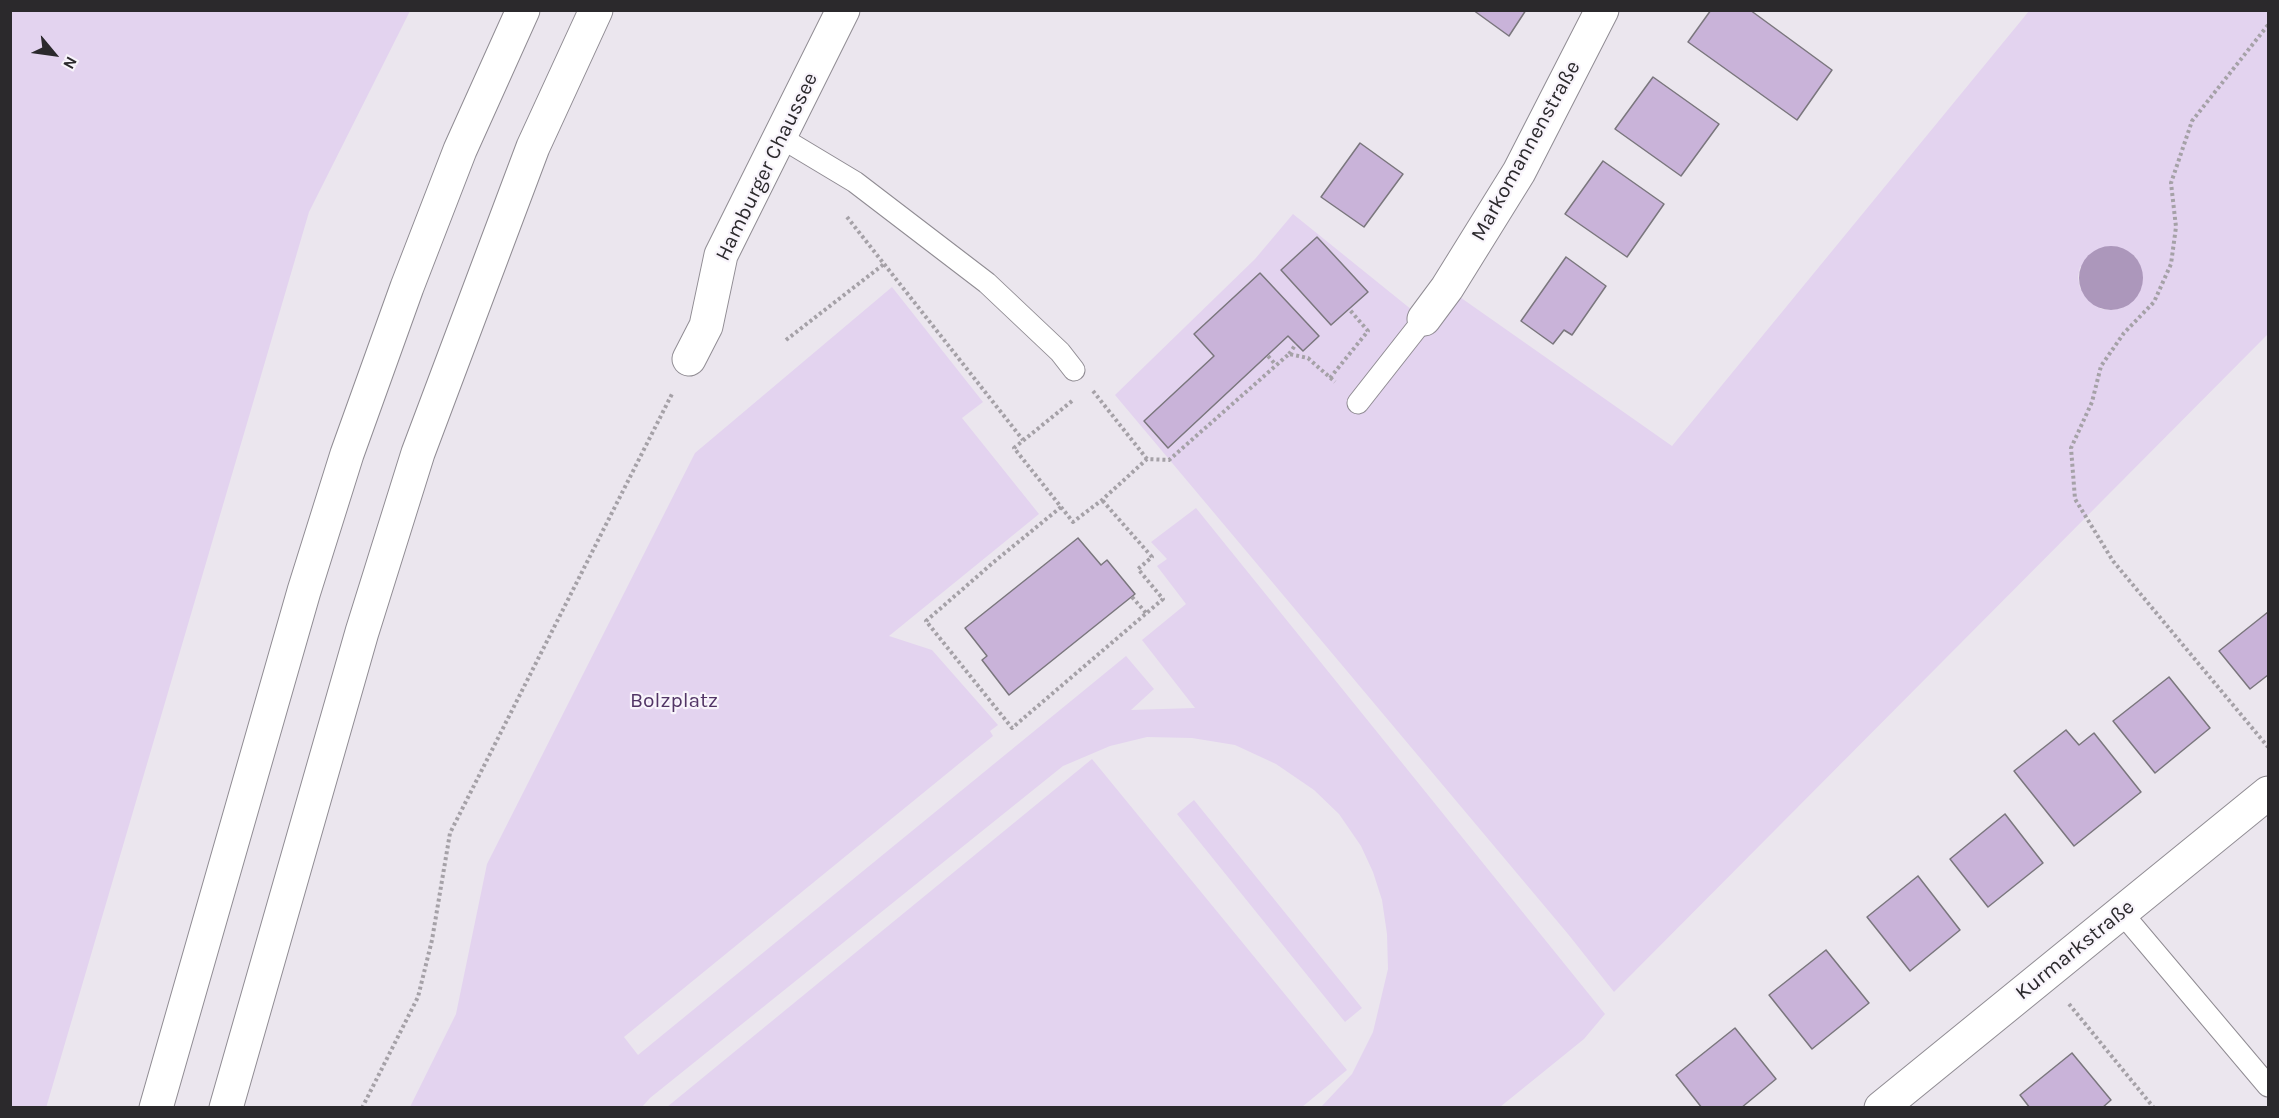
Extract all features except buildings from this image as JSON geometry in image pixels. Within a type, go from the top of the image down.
[{"type":"main road","points":[[156,1107],[304,591],[347,454],[407,287],[460,150],[524,10]]},
{"type":"main road","points":[[226,1107],[362,632],[418,453],[533,147],[596,10]]},
{"type":"main road","name":"Hamburger Chaussee","points":[[689,359],[706,326],[722,255],[843,10]]},
{"type":"main road","name":"Markomannenstraße","points":[[1424,319],[1447,288],[1520,172],[1602,10]]},
{"type":"main road","name":"Kurmarkstraße","points":[[1881,1107],[2268,794]]},
{"type":"lane","points":[[780,137],[855,182],[987,283],[1060,352],[1074,370]]},
{"type":"lane","points":[[1358,403],[1424,319]]},
{"type":"lane","points":[[2121,912],[2268,1086]]},
{"type":"path","points":[[2268,25],[2192,121],[2171,183],[2176,227],[2171,264],[2154,302],[2124,333],[2101,366],[2092,402],[2071,448],[2075,499],[2113,561],[2268,747]]},
{"type":"path","points":[[855,182],[844,213],[1023,440]]},
{"type":"path","points":[[786,340],[884,264]]},
{"type":"path","points":[[1330,378],[1368,331],[1349,309]]},
{"type":"path","points":[[1073,400],[1014,448],[1073,522],[1102,500],[1147,459],[1169,460],[1276,365],[1296,344]]},
{"type":"path","points":[[1288,354],[1308,358],[1358,403]]},
{"type":"path","points":[[1268,356],[1276,365]]},
{"type":"path","points":[[362,1107],[418,997],[432,940],[450,833],[689,359]]},
{"type":"path","points":[[1089,387],[1147,459]]},
{"type":"path","points":[[1062,507],[926,621],[1012,728],[1163,599],[1138,569],[1152,557],[1102,500]]},
{"type":"path","points":[[1132,597],[1146,614]]},
{"type":"path","points":[[2045,975],[2154,1107]]},
{"type":"green space","points":[[10,11],[410,11],[309,212],[46,1108],[10,1107]]},
{"type":"green space","points":[[2029,11],[2268,11],[2268,334],[1614,992],[1568,934],[1115,395],[1255,259],[1293,214],[1417,314],[1447,288],[1672,446]],"holes":[[[2134,255],[2140,265],[2142,285],[2138,295],[2122,308],[2101,309],[2080,288],[2078,277],[2080,267]]]},
{"type":"green space","name":"Bolzplatz","points":[[892,287],[983,402],[962,418],[1039,514],[889,636],[932,650],[998,725],[990,731],[993,736],[624,1037],[638,1055],[1126,656],[1154,689],[1131,710],[1195,708],[1142,640],[1186,604],[1157,566],[1167,559],[1151,542],[1196,508],[1605,1014],[1584,1039],[1500,1107],[1321,1107],[1352,1074],[1373,1032],[1388,969],[1387,934],[1382,900],[1361,846],[1339,814],[1314,790],[1276,764],[1235,745],[1192,738],[1147,737],[1110,746],[1063,766],[650,1098],[642,1107],[410,1107],[456,1014],[487,864],[695,453]]},
{"type":"green space","points":[[1092,759],[1347,1070],[1302,1107],[667,1107]]},
{"type":"green space","points":[[1194,800],[1362,1008],[1345,1022],[1177,814]]},
{"type":"shaded area","points":[[2111,246],[2123,248],[2134,255],[2141,266],[2143,278],[2141,290],[2134,301],[2123,308],[2111,310],[2099,308],[2088,301],[2081,290],[2079,278],[2081,266],[2088,255],[2099,248]]}]
